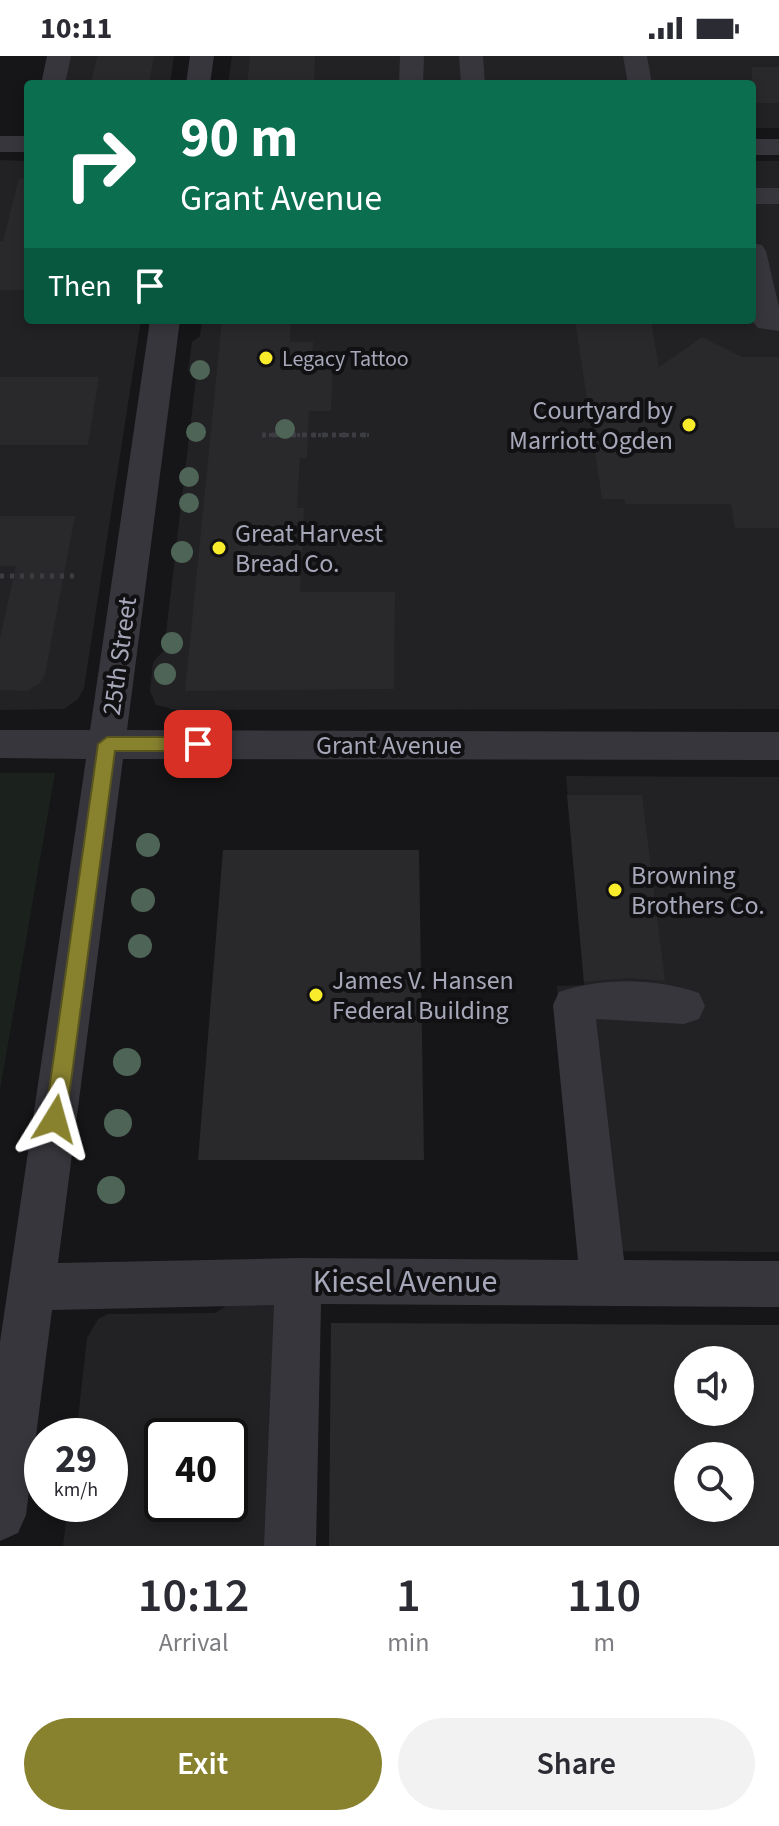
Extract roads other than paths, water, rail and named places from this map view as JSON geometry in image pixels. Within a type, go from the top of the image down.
[{"type":"street","points":[[54,80],[59,56]]},
{"type":"street","points":[[199,80],[202,56]]},
{"type":"street","points":[[411,80],[412,56]]},
{"type":"street","points":[[471,56],[473,80]]},
{"type":"street","points":[[635,56],[639,80]]},
{"type":"street","points":[[0,144],[24,144]]},
{"type":"street","points":[[756,147],[779,147]]},
{"type":"street","points":[[756,196],[779,196]]},
{"type":"street","points":[[756,269],[768,322],[779,322]]},
{"type":"street","name":"25th Street","points":[[0,1515],[164,324]]},
{"type":"street","name":"Grant Avenue","points":[[0,744],[779,746]]},
{"type":"street","points":[[603,1281],[574,1005],[608,999],[684,1006]]},
{"type":"street","points":[[290,1546],[298,1281]]},
{"type":"street","name":"Kiesel Avenue","points":[[31,1287],[298,1281],[779,1284]]},
{"type":"place","name":"Legacy Tattoo","points":[[266,358]]},
{"type":"place","name":"Courtyard by Marriott Ogden","points":[[689,425]]},
{"type":"place","name":"Great Harvest Bread Co.","points":[[219,548]]},
{"type":"place","name":"Browning Brothers Co.","points":[[615,890]]},
{"type":"place","name":"James V. Hansen Federal Building","points":[[316,995]]}]
